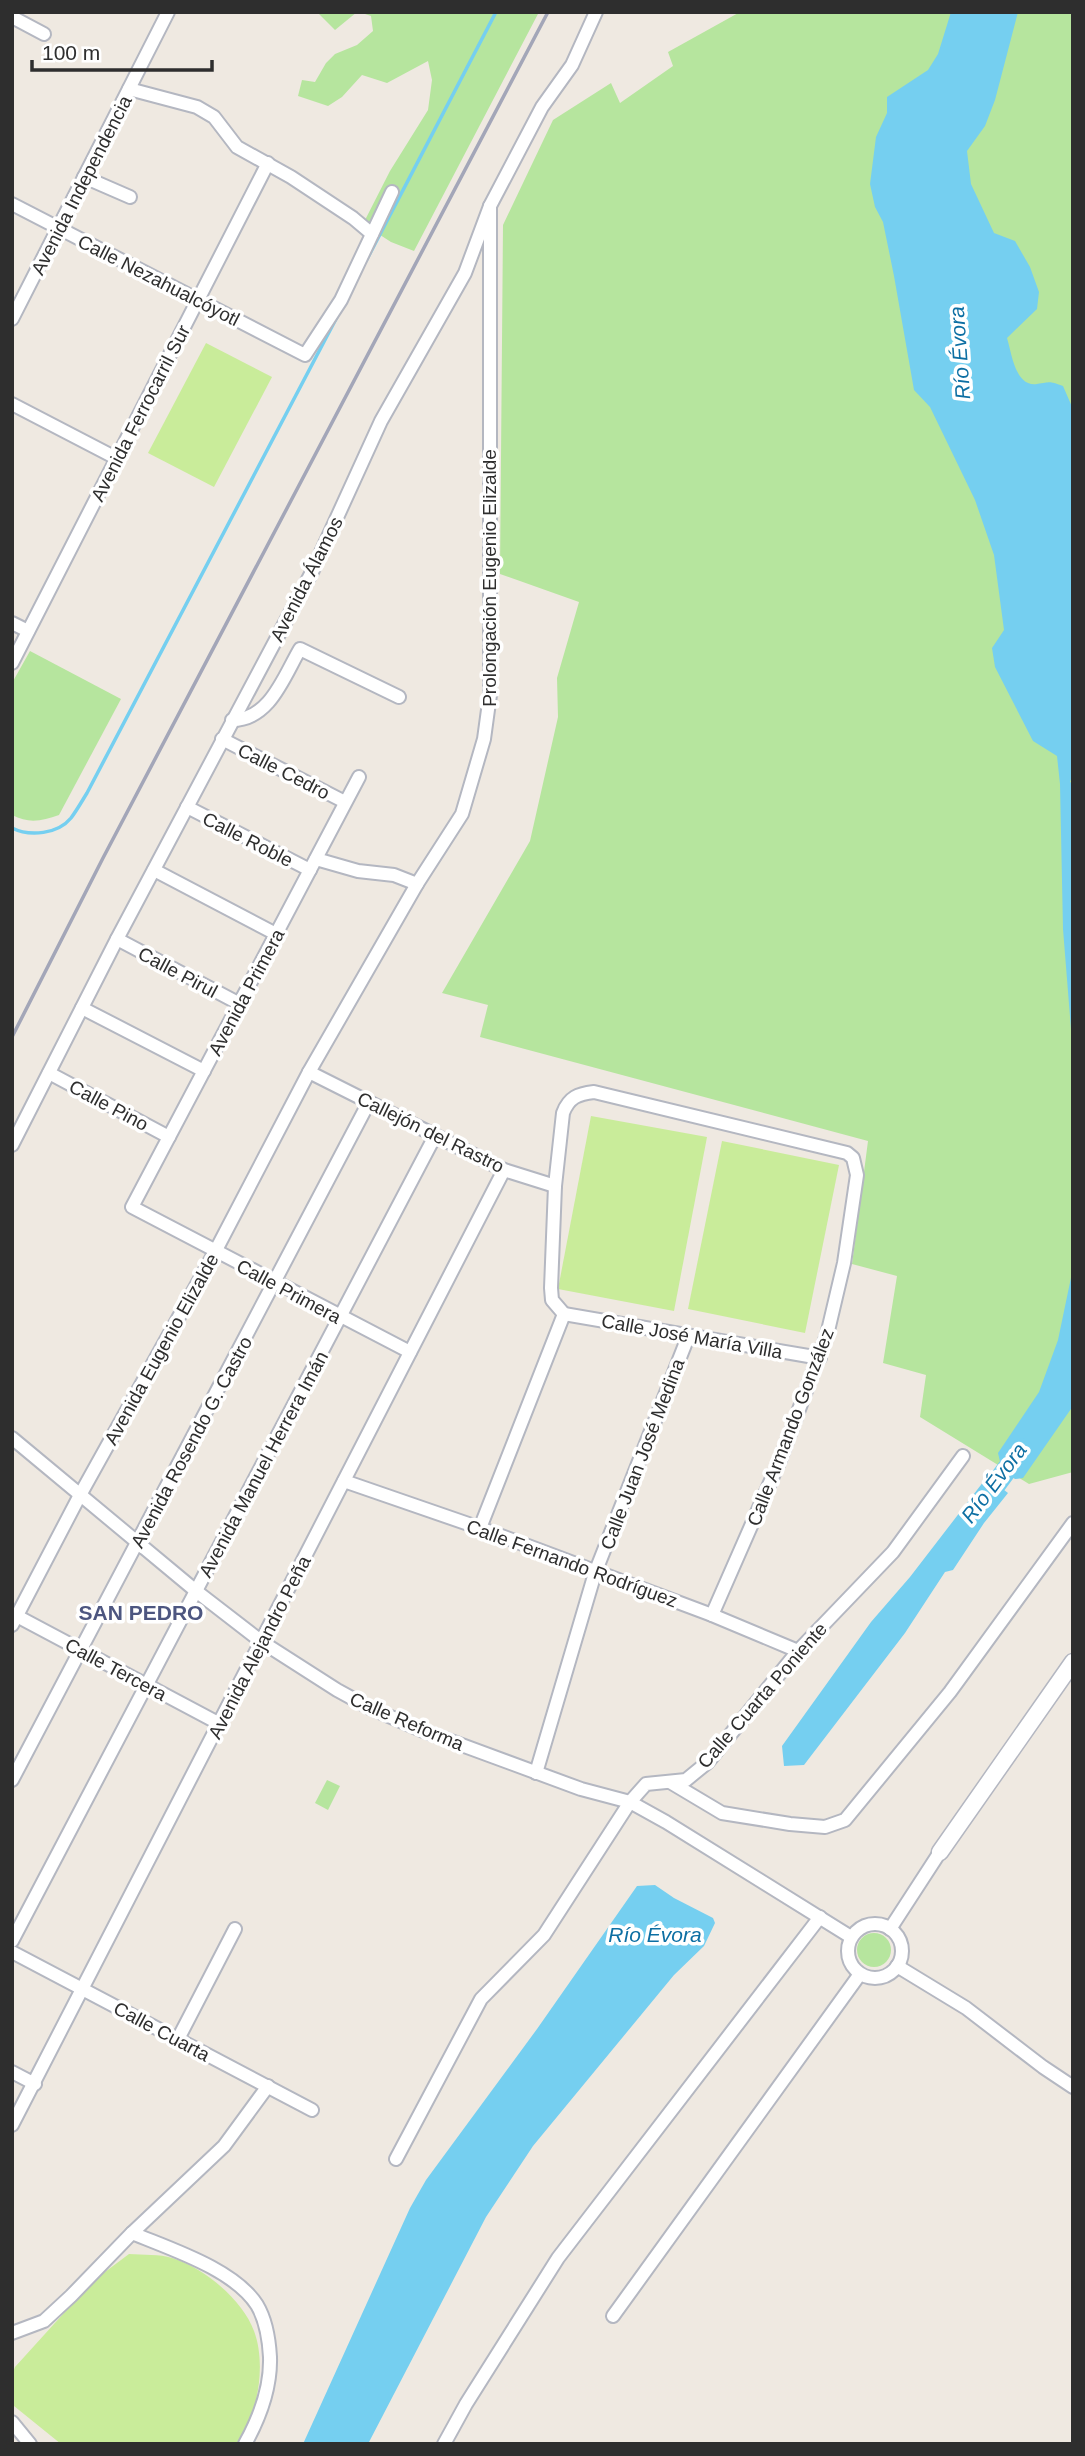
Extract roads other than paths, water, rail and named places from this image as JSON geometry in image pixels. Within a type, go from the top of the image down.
[{"type":"street","name":"Avenida Independencia","points":[[12,319],[168,12]]},
{"type":"street","name":"Avenida Álamos","points":[[12,1144],[117,939],[313,570],[382,421],[465,272],[490,206],[542,107],[572,65],[596,12]]},
{"type":"street","points":[[12,17],[44,33]]},
{"type":"street","points":[[129,89],[197,107],[206,112],[224,128],[237,147],[268,163],[353,218],[372,234],[392,192]]},
{"type":"street","name":"Avenida Ferrocarril Sur","points":[[12,663],[268,163]]},
{"type":"street","points":[[84,177],[130,197]]},
{"type":"street","name":"Calle Nezahualcóyotl","points":[[12,204],[305,355],[341,300],[372,234]]},
{"type":"street","name":"Prolongación Eugenio Elizalde","points":[[309,1072],[417,884],[462,814],[481,752],[487,722],[491,658],[490,206]]},
{"type":"street","points":[[12,404],[116,458]]},
{"type":"street","points":[[12,623],[28,631]]},
{"type":"street","points":[[232,720],[247,718],[266,707],[300,649],[399,697]]},
{"type":"street","name":"Calle Cedro","points":[[222,740],[345,802]]},
{"type":"street","name":"Avenida Primera","points":[[132,1207],[359,777]]},
{"type":"street","name":"Calle Roble","points":[[187,807],[313,864],[394,875],[417,884]]},
{"type":"street","points":[[154,870],[276,934]]},
{"type":"street","name":"Calle Pirul","points":[[117,939],[240,1004]]},
{"type":"street","points":[[82,1008],[204,1071]]},
{"type":"street","name":"Callejón del Rastro","points":[[309,1072],[505,1170],[555,1186]]},
{"type":"street","name":"Avenida Eugenio Elizalde","points":[[14,1618],[215,1252],[309,1072]]},
{"type":"street","name":"Calle Pino","points":[[49,1073],[169,1137]]},
{"type":"street","name":"Calle Armando González","points":[[555,1186],[563,1113],[567,1102],[577,1094],[594,1092],[847,1153],[853,1158],[857,1175],[836,1300],[820,1357],[780,1460],[712,1615]]},
{"type":"street","name":"Avenida Rosendo G. Castro","points":[[12,1780],[369,1102]]},
{"type":"street","name":"Avenida Manuel Herrera Imán","points":[[12,1941],[435,1136]]},
{"type":"street","name":"Avenida Alejandro Peña","points":[[12,2125],[505,1170]]},
{"type":"street","points":[[480,1528],[564,1314],[552,1300],[551,1288],[555,1186]]},
{"type":"street","name":"Calle Primera","points":[[132,1207],[410,1352]]},
{"type":"street","name":"Calle José María Villa","points":[[564,1314],[820,1357]]},
{"type":"street","name":"Calle Juan José Medina","points":[[537,1773],[595,1573],[688,1336]]},
{"type":"street","name":"Calle Reforma","points":[[12,1438],[196,1591],[262,1642],[328,1685],[370,1708],[421,1730],[581,1789],[629,1802],[666,1822],[851,1937]]},
{"type":"street","name":"Calle Cuarta Poniente","points":[[396,2159],[481,1999],[544,1935],[629,1802],[646,1784],[685,1780],[708,1762],[798,1651],[893,1552],[963,1457]]},
{"type":"street","name":"Calle Fernando Rodríguez","points":[[344,1481],[480,1528],[712,1615],[798,1651]]},
{"type":"street","points":[[670,1782],[722,1813],[779,1823],[825,1827],[845,1820],[950,1692],[1073,1523]]},
{"type":"street","name":"Calle Tercera","points":[[14,1618],[81,1650],[220,1724]]},
{"type":"street","points":[[890,1928],[1073,1661]]},
{"type":"street","points":[[444,2444],[558,2258],[820,1917]]},
{"type":"street","points":[[870,1924],[890,1928],[902,1946],[902,1955],[897,1966],[879,1978],[860,1974],[848,1960],[847,1950],[851,1937],[861,1927],[870,1924]]},
{"type":"street","points":[[178,2039],[235,1929]]},
{"type":"street","name":"Calle Cuarta","points":[[12,1952],[312,2110]]},
{"type":"street","points":[[897,1966],[966,2008],[1042,2067],[1073,2087]]},
{"type":"street","points":[[613,2316],[860,1974]]},
{"type":"street","points":[[12,2072],[35,2084]]},
{"type":"street","points":[[12,2333],[44,2321],[224,2146],[268,2086]]},
{"type":"street","points":[[132,2233],[188,2256],[227,2277],[256,2303],[267,2332],[270,2364],[268,2388],[245,2444]]},
{"type":"street","points":[[12,2421],[30,2444]]},
{"type":"water","points":[[951,12],[1018,12],[995,100],[985,126],[967,151],[971,184],[994,233],[1015,241],[1030,267],[1039,292],[1037,309],[1007,338],[1019,375],[1030,384],[1050,382],[1063,386],[1073,409],[1073,773],[1070,782],[1073,784],[1073,1054],[1063,929],[1057,756],[1033,741],[995,667],[992,648],[1004,630],[994,555],[975,500],[930,407],[914,390],[883,222],[875,207],[870,184],[876,137],[887,113],[887,97],[928,70],[938,54]]},
{"type":"water","points":[[1073,1268],[1073,1406],[1023,1478],[1015,1479],[1002,1470],[998,1453],[1039,1392],[1058,1340]]},
{"type":"water","points":[[987,1477],[1008,1493],[953,1570],[945,1572],[905,1633],[804,1765],[784,1766],[782,1746],[871,1622],[910,1577]]},
{"type":"water","name":"Río Évora","points":[[655,1885],[713,1918],[715,1923],[704,1946],[674,1975],[533,2146],[486,2217],[368,2444],[303,2444],[410,2208],[426,2180],[537,2029],[637,1886]]},
{"type":"waterway","points":[[366,261],[496,12]]},
{"type":"waterway","points":[[12,828],[35,833],[51,831],[71,818],[77,809],[337,317]]},
{"type":"waterway","name":"Río Évora","points":[[979,1507],[1022,1449]]},
{"type":"railway","points":[[12,1037],[103,858],[548,12]]},
{"type":"district","name":"SAN PEDRO","points":[[141,1613]]}]
